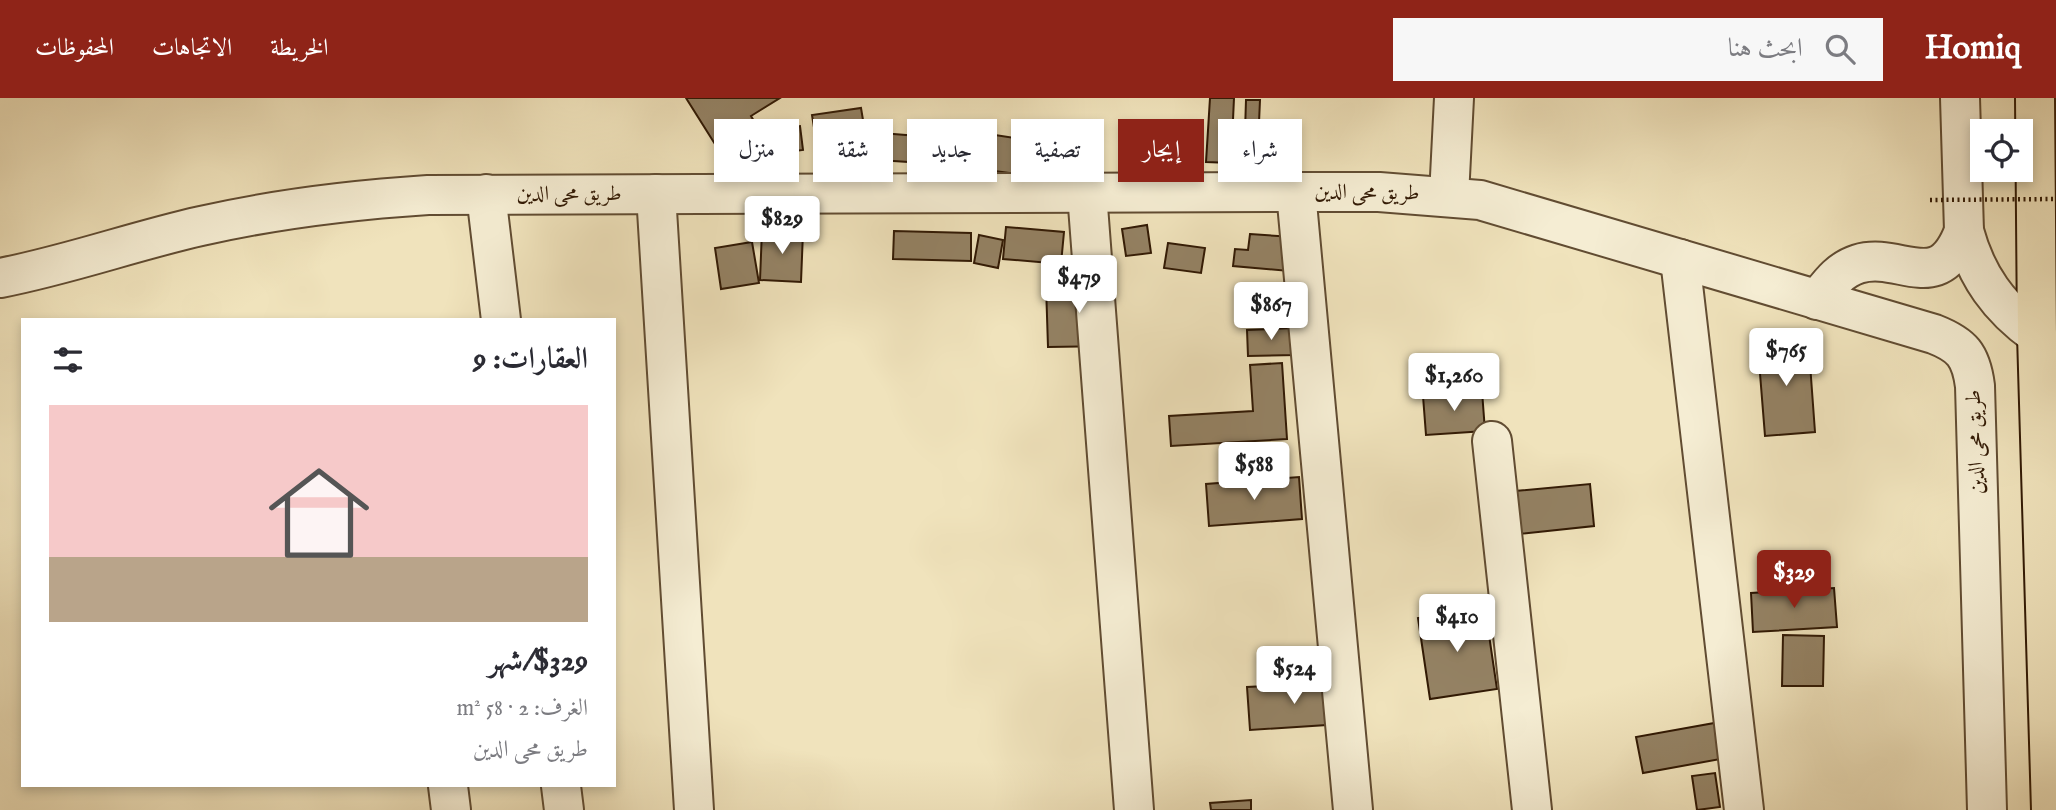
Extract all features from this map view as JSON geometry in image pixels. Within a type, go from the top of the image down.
[{"type":"highway","points":[[2035,98],[2037,335],[2051,810]]},
{"type":"street","points":[[1449,196],[1454,98]]},
{"type":"street","points":[[1960,98],[1964,231],[1970,251],[1989,290],[2002,307],[2037,335]]},
{"type":"street","points":[[1296,192],[1353,810]]},
{"type":"street","name":"طريق محى الدين","points":[[0,278],[199,226],[256,214],[370,199],[486,194],[1296,192],[1449,196],[1480,200],[1951,341],[1964,352],[1973,368],[1987,810]]},
{"type":"street","points":[[1087,193],[1134,810]]},
{"type":"street","points":[[486,194],[501,318]]},
{"type":"street","points":[[656,194],[694,810]]},
{"type":"street","points":[[1818,300],[1833,279],[1860,264],[1875,262],[1916,269],[1947,260],[1958,246],[1964,231]]},
{"type":"street","points":[[1680,259],[1744,810]]},
{"type":"street","points":[[1492,441],[1532,810]]},
{"type":"street","points":[[449,787],[451,810]]},
{"type":"street","points":[[561,787],[564,810]]},
{"type":"path","points":[[1930,200],[2056,199]]},
{"type":"building","points":[[686,98],[780,98],[751,116],[753,119],[714,119],[714,143]]},
{"type":"building","points":[[1210,98],[1234,98],[1233,119],[1218,119],[1218,162],[1206,162]]},
{"type":"building","points":[[1246,100],[1260,100],[1259,119],[1245,119]]},
{"type":"building","points":[[861,108],[863,119],[813,119],[813,121],[812,115]]},
{"type":"building","points":[[799,126],[800,126],[803,150],[799,151]]},
{"type":"building","points":[[893,134],[907,135],[907,162],[893,161]]},
{"type":"building","points":[[997,135],[1011,137],[1011,173],[997,171]]},
{"type":"building","points":[[1147,225],[1151,253],[1126,256],[1122,229]]},
{"type":"building","points":[[1006,227],[1064,232],[1061,264],[1003,259]]},
{"type":"building","points":[[762,230],[803,232],[801,282],[760,280]]},
{"type":"building","points":[[894,231],[971,233],[971,261],[893,259]]},
{"type":"building","points":[[1250,234],[1293,237],[1289,271],[1233,266],[1235,249],[1248,250]]},
{"type":"building","points":[[979,235],[1003,240],[998,268],[974,263]]},
{"type":"building","points":[[752,242],[759,283],[721,289],[715,248]]},
{"type":"building","points":[[1168,243],[1205,248],[1201,273],[1164,268]]},
{"type":"building","points":[[1111,284],[1112,346],[1048,347],[1046,285]]},
{"type":"building","points":[[1294,328],[1296,355],[1248,356],[1247,330]]},
{"type":"building","points":[[1757,336],[1809,350],[1815,432],[1765,436]]},
{"type":"building","points":[[1282,363],[1287,439],[1171,446],[1169,416],[1253,411],[1250,365]]},
{"type":"building","points":[[1482,391],[1485,431],[1426,435],[1423,396]]},
{"type":"building","points":[[1299,477],[1302,519],[1209,526],[1206,484]]},
{"type":"building","points":[[1590,484],[1594,526],[1509,535],[1504,492]]},
{"type":"building","points":[[1834,588],[1837,627],[1753,632],[1751,593]]},
{"type":"building","points":[[1485,608],[1497,689],[1430,699],[1418,618]]},
{"type":"building","points":[[1783,635],[1824,636],[1823,686],[1782,686]]},
{"type":"building","points":[[1339,682],[1342,724],[1250,730],[1247,687]]},
{"type":"building","points":[[1720,722],[1726,758],[1643,773],[1636,737]]},
{"type":"building","points":[[1715,773],[1720,807],[1697,810],[1692,776]]},
{"type":"building","points":[[1251,800],[1251,810],[1211,810],[1210,803]]}]
